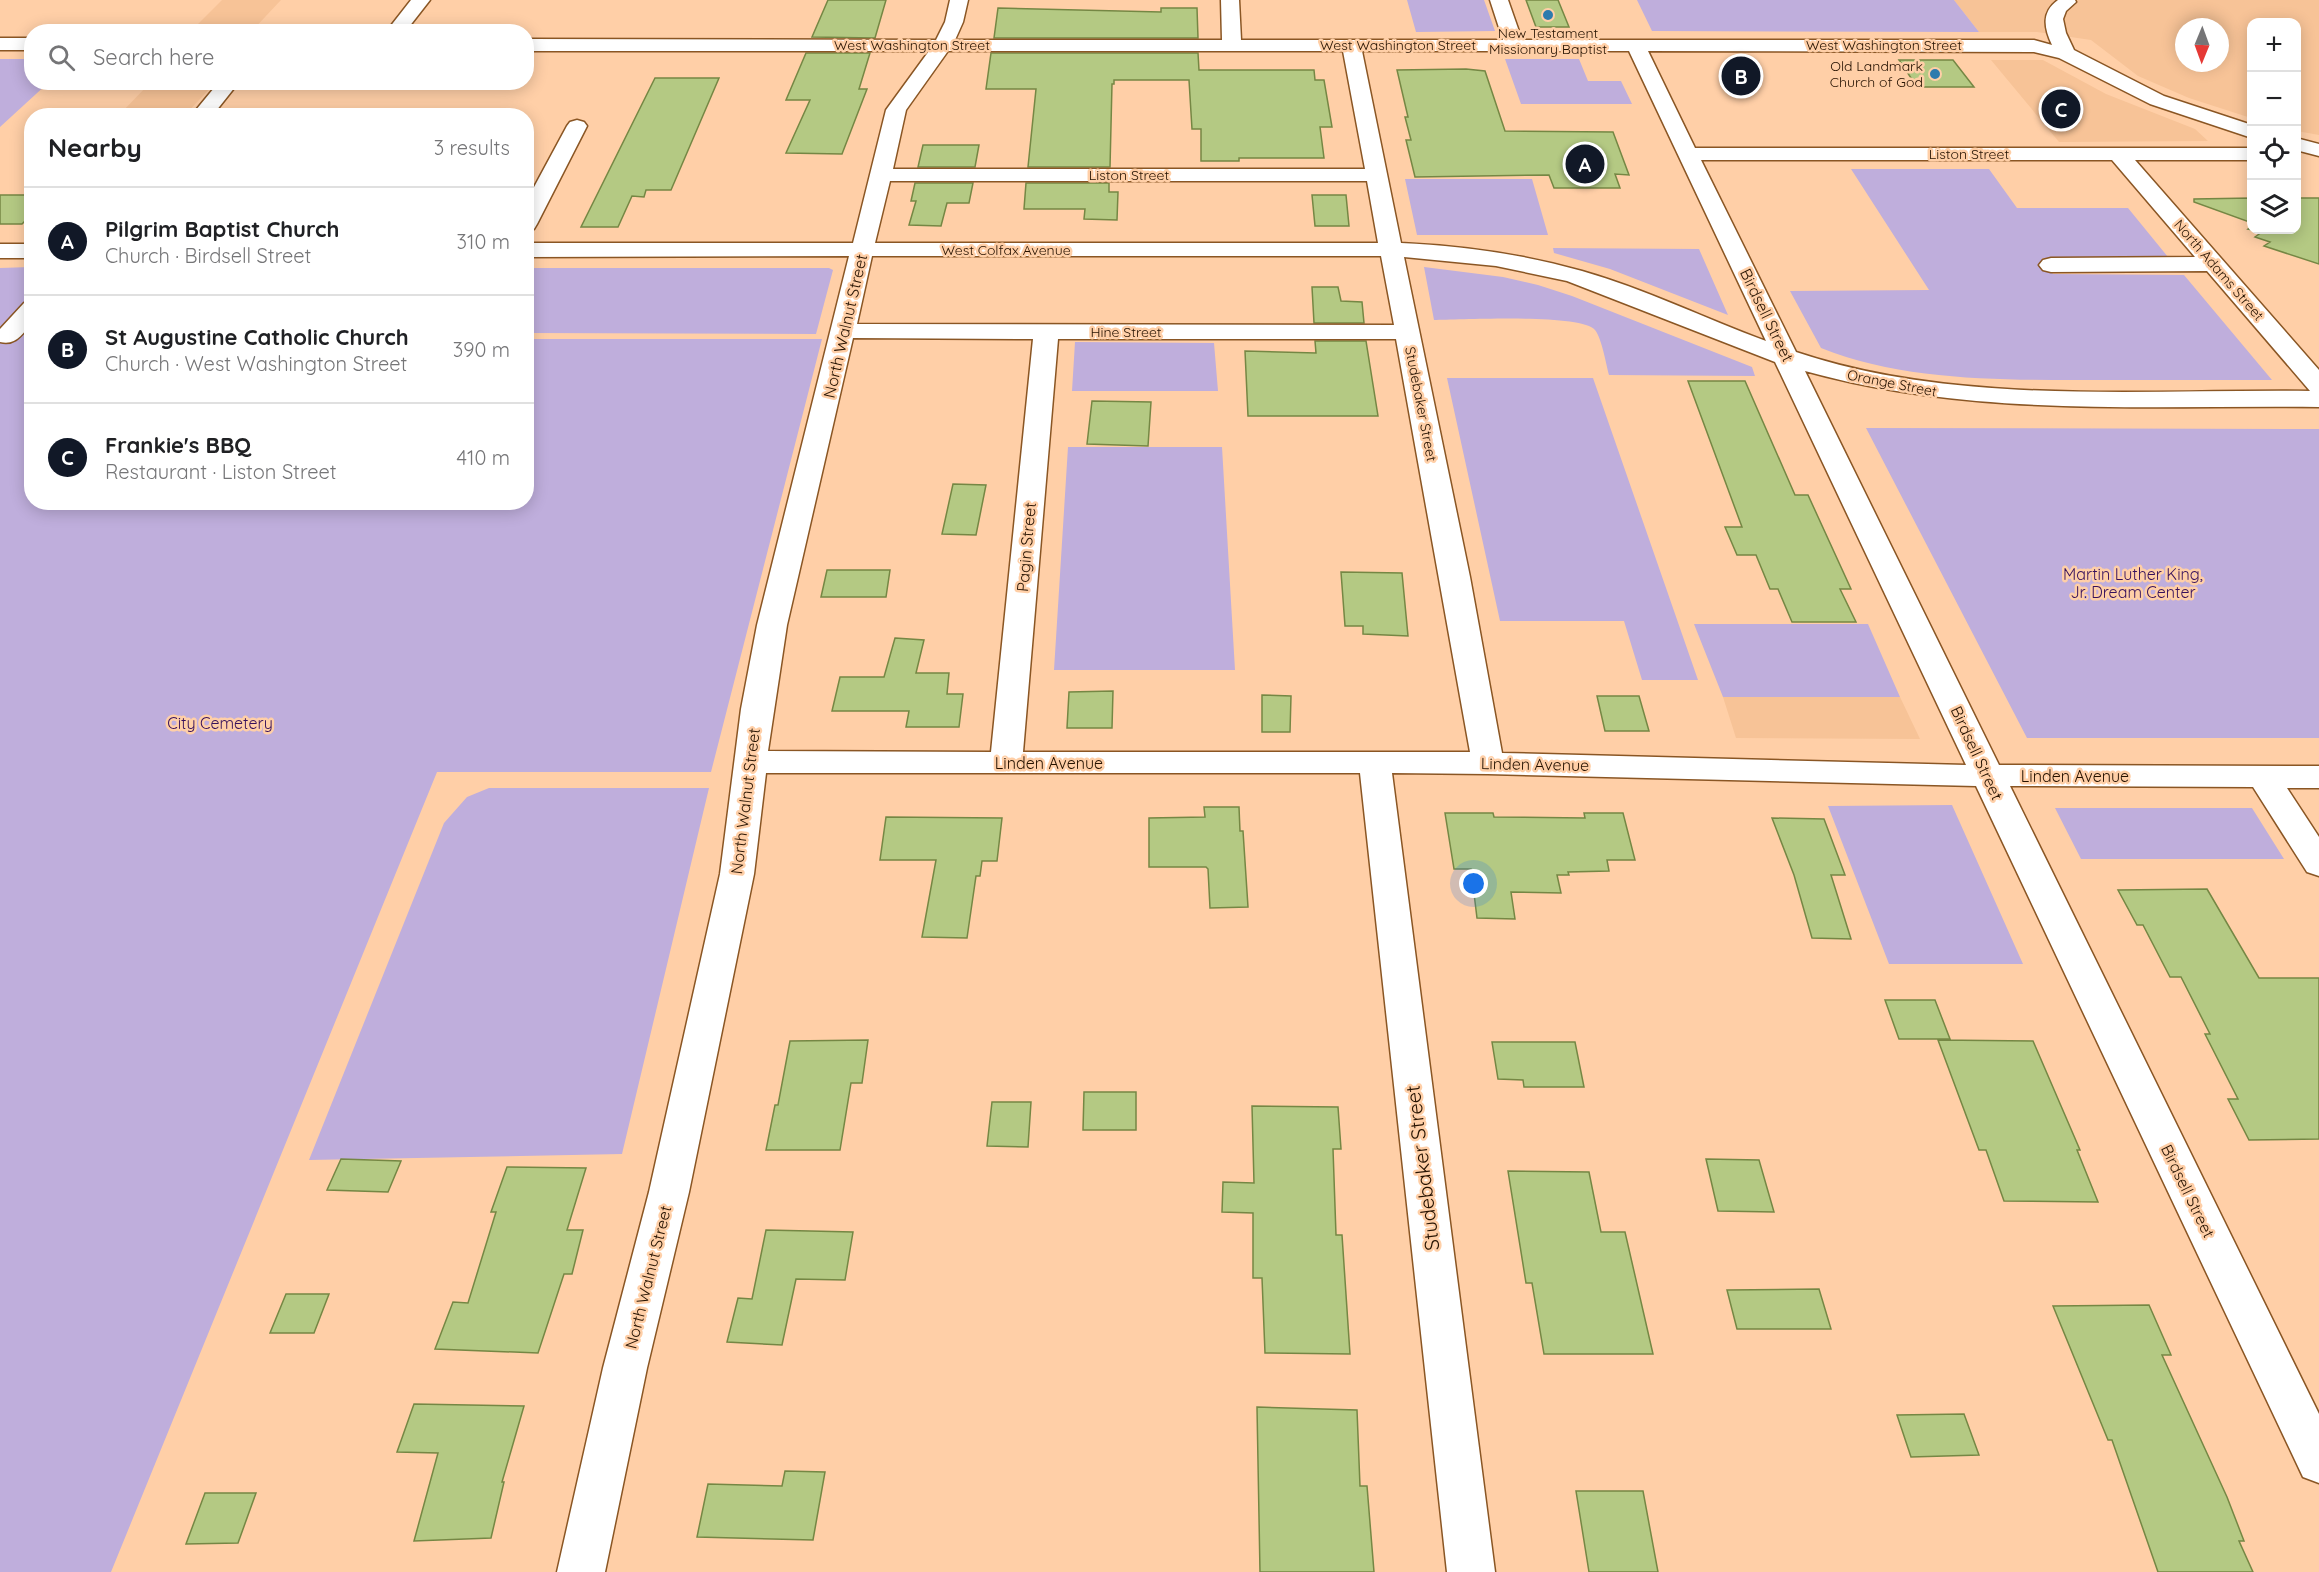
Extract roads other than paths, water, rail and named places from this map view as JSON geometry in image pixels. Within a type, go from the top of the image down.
[{"type":"street","points":[[402,24],[421,0]]},
{"type":"street","name":"North Walnut Street","points":[[581,1572],[626,1368],[669,1192],[737,874],[757,709],[772,625],[896,110],[943,45],[954,22],[959,0]]},
{"type":"street","points":[[1230,0],[1232,45]]},
{"type":"street","points":[[1499,0],[1514,45]]},
{"type":"street","points":[[2066,54],[2053,22],[2055,13],[2067,2]]},
{"type":"street","points":[[0,44],[24,44]]},
{"type":"street","name":"West Washington Street","points":[[534,45],[2034,46],[2066,54],[2157,100],[2247,130]]},
{"type":"street","name":"Studebaker Street","points":[[1351,45],[1455,577],[1488,763]]},
{"type":"street","name":"Birdsell Street","points":[[1635,45],[2319,1462]]},
{"type":"street","points":[[208,108],[223,90]]},
{"type":"street","points":[[534,209],[577,126]]},
{"type":"street","points":[[2301,146],[2319,152]]},
{"type":"street","points":[[2301,154],[2319,152]]},
{"type":"street","name":"Liston Street","points":[[1687,154],[2247,154]]},
{"type":"street","name":"North Adams Street","points":[[2118,154],[2319,386]]},
{"type":"street","name":"Liston Street","points":[[882,175],[1376,175]]},
{"type":"street","name":"West Colfax Avenue","points":[[534,250],[1390,249],[1485,257]]},
{"type":"street","points":[[0,250],[24,251]]},
{"type":"street","name":"Orange Street","points":[[1485,257],[1527,263],[1577,277],[1787,356],[1840,374],[1883,384],[1965,395],[2319,399]]},
{"type":"street","points":[[2051,265],[2214,264]]},
{"type":"street","points":[[7,336],[24,317]]},
{"type":"street","name":"Hine Street","points":[[844,331],[1407,332]]},
{"type":"street","name":"Pagin Street","points":[[1006,762],[1046,332]]},
{"type":"street","name":"Linden Avenue","points":[[751,762],[1488,763],[1988,775],[2319,777]]},
{"type":"street","name":"Studebaker Street","points":[[1375,764],[1471,1572]]},
{"type":"street","points":[[2263,777],[2319,864]]},
{"type":"place","name":"New Testament Missionary Baptist","points":[[1548,15]]},
{"type":"place","name":"Old Landmark Church of God","points":[[1935,74]]},
{"type":"place","name":"St Augustine Catholic Church","points":[[1741,76]]},
{"type":"place","name":"Frankie's BBQ","points":[[2061,109]]},
{"type":"place","name":"Pilgrim Baptist Church","points":[[1585,164]]},
{"type":"park label","name":"Martin Luther King, Jr. Dream Center","points":[[2133,583]]},
{"type":"park label","name":"City Cemetery","points":[[220,723]]}]
